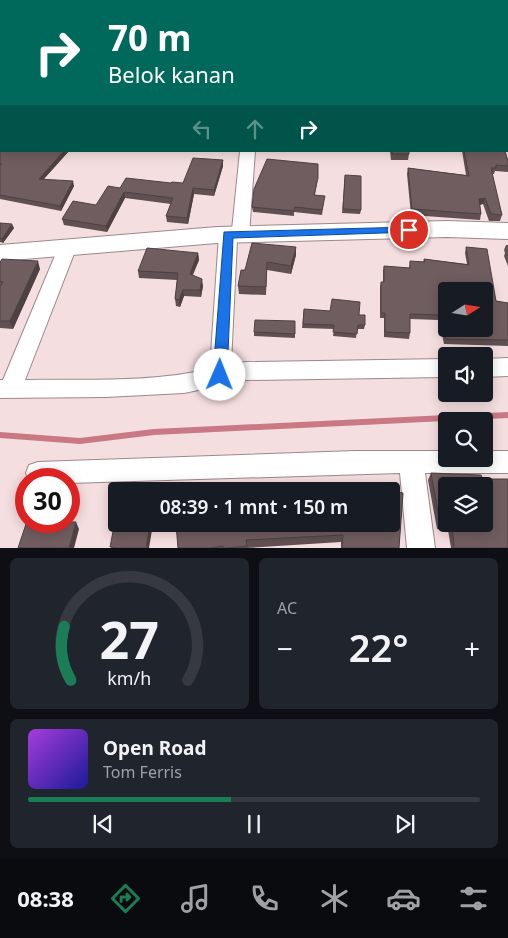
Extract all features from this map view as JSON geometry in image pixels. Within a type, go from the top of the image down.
[{"type":"main road","points":[[0,253],[68,246],[234,235],[447,229],[508,231]]},
{"type":"street","points":[[220,375],[234,235],[248,152]]},
{"type":"street","points":[[68,246],[5,389],[106,388],[174,384],[246,371],[438,368]]},
{"type":"street","points":[[493,368],[508,367]]},
{"type":"street","points":[[80,472],[411,462],[508,462]]},
{"type":"street","points":[[411,462],[421,548]]},
{"type":"building","points":[[0,152],[63,152],[39,179],[73,181],[60,206],[0,195],[0,165],[2,164],[0,164]]},
{"type":"building","points":[[392,152],[409,152],[409,154],[392,154]]},
{"type":"building","points":[[464,152],[505,152],[508,166],[496,165],[496,168],[491,168],[502,215],[491,214],[485,198],[479,199],[481,214],[412,209],[408,168],[469,176]]},
{"type":"building","points":[[193,158],[223,160],[214,190],[193,188],[187,218],[166,216],[173,198],[124,192],[106,226],[62,219],[73,201],[96,205],[108,186],[120,188],[126,178],[183,183]]},
{"type":"building","points":[[267,159],[318,164],[318,178],[314,195],[325,196],[322,210],[295,207],[294,211],[252,207],[254,189]]},
{"type":"building","points":[[345,175],[361,176],[361,210],[343,209]]},
{"type":"building","points":[[0,223],[12,224],[2,239],[0,238]]},
{"type":"building","points":[[252,243],[296,247],[291,266],[267,262],[266,287],[238,286],[241,270],[245,270]]},
{"type":"building","points":[[466,247],[487,249],[493,282],[438,282],[438,315],[410,314],[410,333],[385,332],[385,313],[381,313],[381,282],[384,282],[384,266],[410,268],[410,261],[425,262],[424,259],[469,265]]},
{"type":"building","points":[[147,248],[198,253],[190,274],[202,279],[200,290],[183,290],[179,300],[175,299],[178,273],[138,271]]},
{"type":"building","points":[[2,259],[38,261],[10,321],[0,321],[0,287],[3,282],[0,281],[0,262]]},
{"type":"building","points":[[493,284],[496,301],[508,303],[508,340],[446,339],[493,337]]},
{"type":"building","points":[[332,299],[360,302],[359,315],[365,315],[365,325],[358,325],[357,334],[333,332],[334,325],[303,324],[304,309],[330,311]]},
{"type":"building","points":[[255,320],[295,321],[295,334],[254,332]]},
{"type":"building","points":[[431,473],[481,475],[482,477],[438,477],[438,512]]},
{"type":"building","points":[[493,479],[508,479],[508,548],[454,548],[453,532],[493,532]]},
{"type":"building","points":[[400,492],[403,493],[399,548],[342,548],[343,535],[246,540],[247,546],[226,548],[223,548],[223,546],[178,548],[177,532],[400,532]]},
{"type":"building","points":[[113,532],[149,532],[146,548],[110,547]]},
{"type":"building","points":[[23,533],[73,533],[69,548],[18,548]]},
{"type":"waterway","points":[[0,435],[80,441],[154,432],[508,415]]},
{"type":"route","points":[[220,375],[228,235],[409,230]]}]
